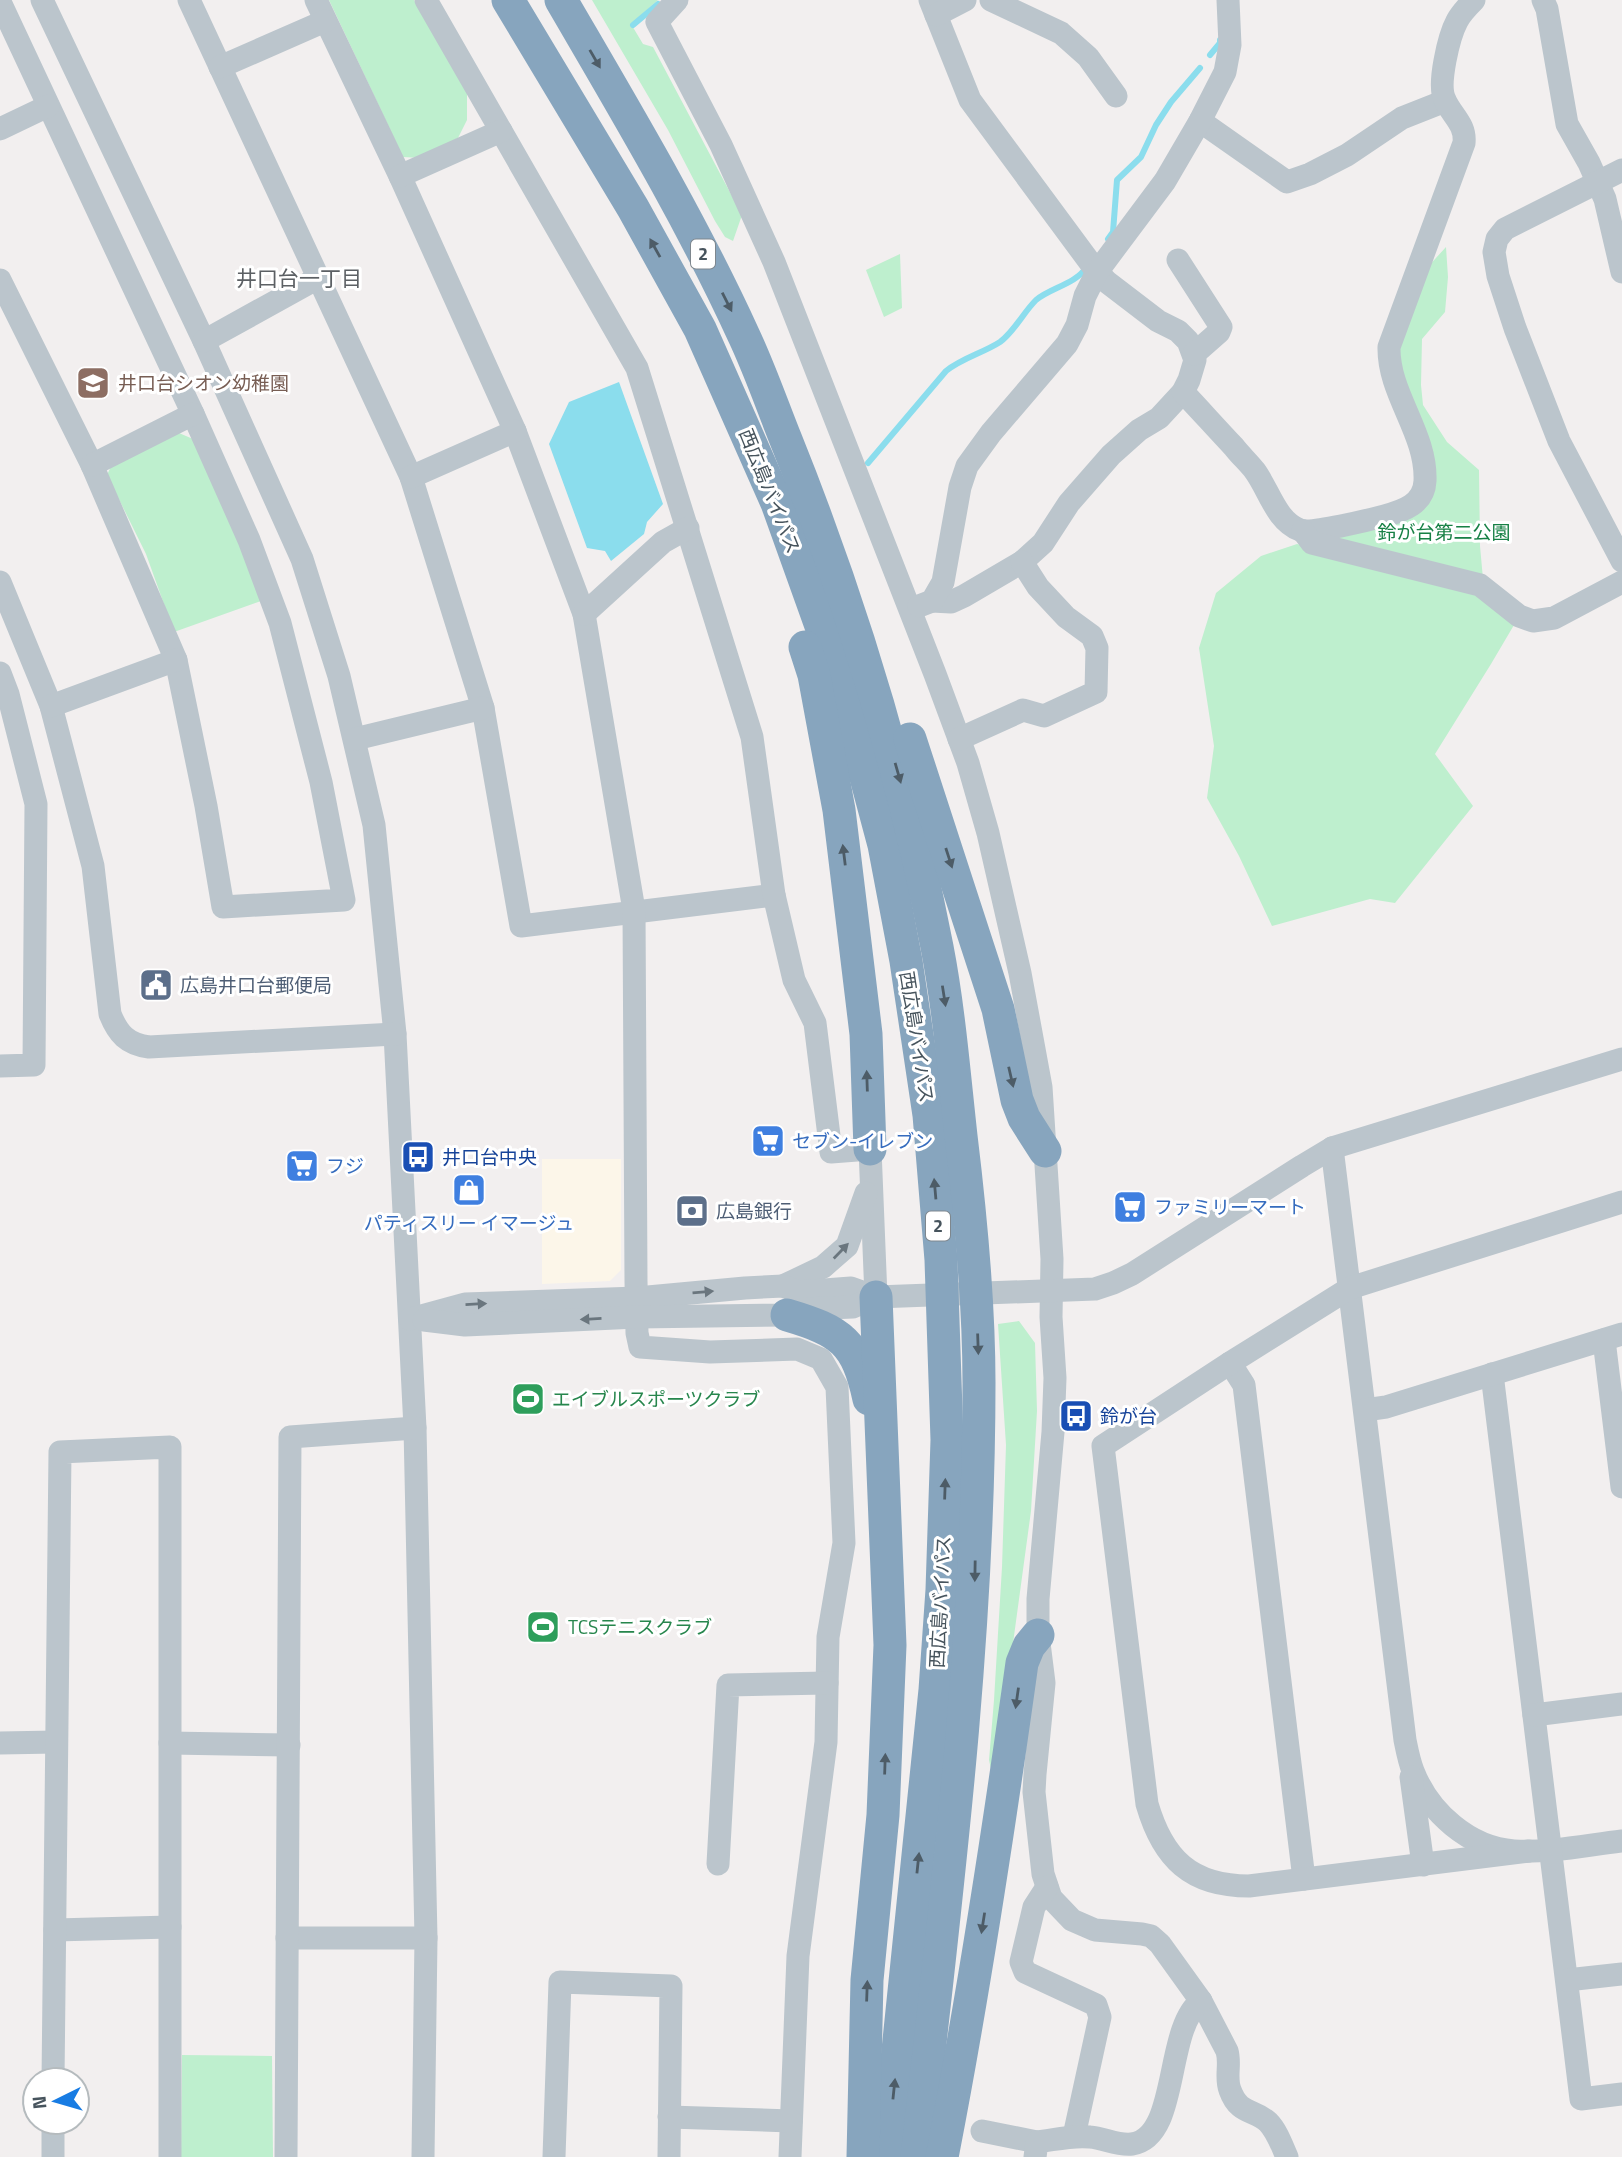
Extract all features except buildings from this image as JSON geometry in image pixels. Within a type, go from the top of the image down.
[{"type":"highway","name":"西広島バイパス","points":[[508,0],[633,208],[700,328],[777,503],[825,637],[852,725],[884,845],[906,961],[929,1115],[941,1260],[947,1440],[942,1590],[933,1704],[887,2157]]},
{"type":"highway","name":"西広島バイパス","points":[[561,0],[667,183],[745,337],[819,521],[864,654],[904,794],[937,950],[950,1030],[975,1254],[979,1381],[974,1594],[917,2157]]},
{"type":"highway","points":[[700,328],[814,675],[839,810],[866,1034],[870,1163]]},
{"type":"highway","points":[[819,521],[890,678],[998,1009],[1017,1100],[1024,1118],[1045,1151]]},
{"type":"highway","points":[[863,2157],[867,1980],[883,1815],[890,1645],[883,1466],[885,1296]]},
{"type":"highway","points":[[785,1301],[833,1332],[855,1355],[864,1375],[883,1466]]},
{"type":"highway","points":[[942,2157],[996,1848],[1022,1663],[1029,1646],[1038,1635]]},
{"type":"street","points":[[43,0],[204,341],[302,559],[339,676],[374,825],[395,1034],[415,1428],[426,1938],[423,2157]]},
{"type":"street","points":[[189,0],[411,477],[483,708],[522,926],[774,895]]},
{"type":"street","points":[[426,0],[637,368],[752,737],[774,895],[794,980],[815,1023],[831,1152],[870,1163]]},
{"type":"street","points":[[677,0],[657,22],[721,145],[766,242],[910,610],[959,739],[988,833],[1020,973],[1041,1087],[1052,1259],[1054,1391],[1038,1599],[1038,1635],[1044,1683],[1034,1791],[1047,1887],[1051,1898],[1065,1914],[1082,1926],[1151,1936],[1160,1944],[1201,2001],[1229,2057],[1227,2077],[1235,2100],[1243,2109],[1268,2123],[1287,2157]]},
{"type":"street","points":[[910,610],[932,601],[951,602],[964,597],[1022,562],[1043,543],[1069,503],[1111,454],[1139,430],[1159,418],[1183,392],[1194,368],[1194,354],[1188,341],[1107,282],[970,100],[933,8],[965,0]]},
{"type":"street","points":[[991,0],[1061,33],[1088,57],[1116,96]]},
{"type":"street","points":[[932,601],[943,582],[960,487],[967,466],[991,433],[1068,344],[1077,325],[1093,266],[1166,181],[1226,72],[1230,45],[1228,0]]},
{"type":"street","points":[[1303,531],[1396,513],[1413,504],[1423,490],[1423,461],[1409,416],[1390,371],[1388,347],[1464,144],[1465,136],[1461,124],[1445,101],[1441,89],[1448,48],[1457,21],[1474,0]]},
{"type":"street","points":[[1544,0],[1548,9],[1567,124],[1605,199],[1622,272]]},
{"type":"street","points":[[0,2],[193,414],[249,540],[280,623],[321,782],[344,900],[223,907],[206,806],[176,660],[92,465],[3,291]]},
{"type":"street","points":[[220,67],[320,10],[400,176],[515,431],[584,614],[635,911],[637,1333],[640,1347],[710,1352],[797,1349],[821,1359],[837,1387],[844,1543],[828,1637],[826,1742],[798,1956],[790,2157]]},
{"type":"street","points":[[1200,121],[1287,182],[1310,174],[1347,155],[1402,118],[1445,101]]},
{"type":"street","points":[[0,129],[48,106]]},
{"type":"street","points":[[400,176],[501,131]]},
{"type":"street","points":[[1622,170],[1505,229],[1497,239],[1494,252],[1512,317],[1559,441],[1622,561]]},
{"type":"street","points":[[1178,260],[1221,327],[1219,332],[1194,354]]},
{"type":"street","points":[[204,341],[318,278]]},
{"type":"street","points":[[1183,392],[1255,470],[1282,516],[1303,531],[1312,543],[1480,585],[1519,616],[1533,621],[1554,618],[1622,582]]},
{"type":"street","points":[[92,465],[193,414]]},
{"type":"street","points":[[411,477],[515,431]]},
{"type":"street","points":[[584,614],[663,542],[688,528]]},
{"type":"street","points":[[959,739],[1023,710],[1044,716],[1096,692],[1097,648],[1092,636],[1066,617],[1038,587],[1022,562]]},
{"type":"street","points":[[0,582],[51,706],[93,866],[110,1014],[125,1039],[132,1044],[149,1047],[395,1034]]},
{"type":"street","points":[[51,706],[176,660]]},
{"type":"street","points":[[0,673],[8,694],[36,804],[34,1065],[0,1066]]},
{"type":"street","points":[[355,739],[483,708]]},
{"type":"street","points":[[410,1319],[465,1304],[637,1307],[785,1301],[804,1309],[853,1307],[885,1296],[1095,1289],[1120,1280],[1332,1149],[1622,1059]]},
{"type":"street","points":[[1332,1149],[1423,1865]]},
{"type":"street","points":[[870,1163],[885,1296]]},
{"type":"street","points":[[785,1301],[847,1247],[870,1163]]},
{"type":"street","points":[[1622,1202],[1350,1288],[1103,1446],[1147,1804],[1166,1850],[1180,1863],[1212,1882],[1250,1886],[1622,1841]]},
{"type":"street","points":[[1365,1410],[1386,1407],[1613,1337],[1622,1487]]},
{"type":"street","points":[[1230,1363],[1244,1385],[1304,1879]]},
{"type":"street","points":[[1492,1374],[1534,1715],[1540,1850],[1567,1980],[1581,2099],[1622,2094]]},
{"type":"street","points":[[286,2157],[290,1437],[415,1428]]},
{"type":"street","points":[[53,2066],[60,1452],[170,1447],[170,2157]]},
{"type":"street","points":[[718,1864],[728,1685],[827,1684]]},
{"type":"street","points":[[1534,1715],[1622,1704]]},
{"type":"street","points":[[1405,1740],[1413,1770],[1423,1791],[1449,1823],[1470,1837],[1493,1847],[1511,1851],[1540,1850]]},
{"type":"street","points":[[0,1743],[56,1742]]},
{"type":"street","points":[[170,1743],[289,1745]]},
{"type":"street","points":[[1047,1887],[1034,1907],[1021,1962],[1025,1972],[1090,2001],[1096,2005],[1100,2017],[1074,2136]]},
{"type":"street","points":[[55,1930],[170,1927]]},
{"type":"street","points":[[288,1938],[426,1938]]},
{"type":"street","points":[[1567,1980],[1622,1974]]},
{"type":"street","points":[[554,2157],[560,1982],[671,1986],[669,2157]]},
{"type":"street","points":[[982,2131],[1036,2150],[1074,2136],[1133,2144],[1151,2134],[1163,2114],[1180,2037],[1192,2008],[1201,2001]]},
{"type":"street","points":[[670,2117],[791,2121]]},
{"type":"street","points":[[52,2157],[53,2136]]},
{"type":"shaded area","points":[[542,1159],[621,1159],[621,1270],[610,1281],[542,1284]]},
{"type":"green space","points":[[329,0],[414,0],[467,91],[467,120],[458,138],[421,158],[403,157]]},
{"type":"green space","points":[[592,0],[658,0],[631,24],[643,44],[653,47],[742,215],[733,241],[725,237],[715,221],[668,130]]},
{"type":"green space","name":"鈴が台第二公園","points":[[1446,247],[1448,277],[1445,312],[1422,339],[1423,405],[1447,442],[1479,470],[1483,579],[1312,537],[1424,501],[1394,370],[1397,337],[1425,270]]},
{"type":"green space","points":[[900,254],[902,308],[884,317],[866,270]]},
{"type":"green space","points":[[179,433],[193,439],[226,507],[261,601],[174,632],[146,554],[107,475],[113,462]]},
{"type":"green space","points":[[1297,544],[1473,592],[1514,625],[1435,754],[1473,806],[1395,903],[1370,899],[1272,926],[1239,856],[1207,798],[1214,746],[1199,648],[1216,593],[1261,556]]},
{"type":"green space","points":[[1019,1321],[1035,1343],[1037,1411],[1031,1511],[994,1783],[989,1760],[1002,1567],[1006,1445],[998,1324]]},
{"type":"green space","points":[[182,2055],[272,2056],[273,2157],[181,2157]]},
{"type":"water","points":[[619,382],[663,504],[647,522],[644,534],[611,561],[605,551],[587,548],[549,444],[569,402]]},
{"type":"waterway","points":[[633,25],[658,4]]},
{"type":"waterway","points":[[1210,55],[1220,40]]},
{"type":"waterway","points":[[1108,239],[1113,232],[1117,180],[1141,157],[1156,125],[1171,102],[1200,68]]},
{"type":"waterway","points":[[868,463],[946,371],[1000,342],[1036,300],[1076,278],[1087,267]]},
{"type":"place","name":"井口台シオン幼稚園","points":[[93,383]]},
{"type":"place","name":"広島井口台郵便局","points":[[156,985]]},
{"type":"place","name":"セブン-イレブン","points":[[768,1141]]},
{"type":"place","name":"井口台中央","points":[[418,1157]]},
{"type":"place","name":"フジ","points":[[302,1166]]},
{"type":"place","name":"パティスリー イマージュ","points":[[469,1190]]},
{"type":"place","name":"ファミリーマート","points":[[1130,1207]]},
{"type":"place","name":"広島銀行","points":[[692,1211]]},
{"type":"place","name":"エイブルスポーツクラブ","points":[[528,1399]]},
{"type":"place","name":"鈴が台","points":[[1076,1416]]},
{"type":"place","name":"TCSテニスクラブ","points":[[543,1627]]},
{"type":"district","name":"井口台一丁目","points":[[299,279]]}]
